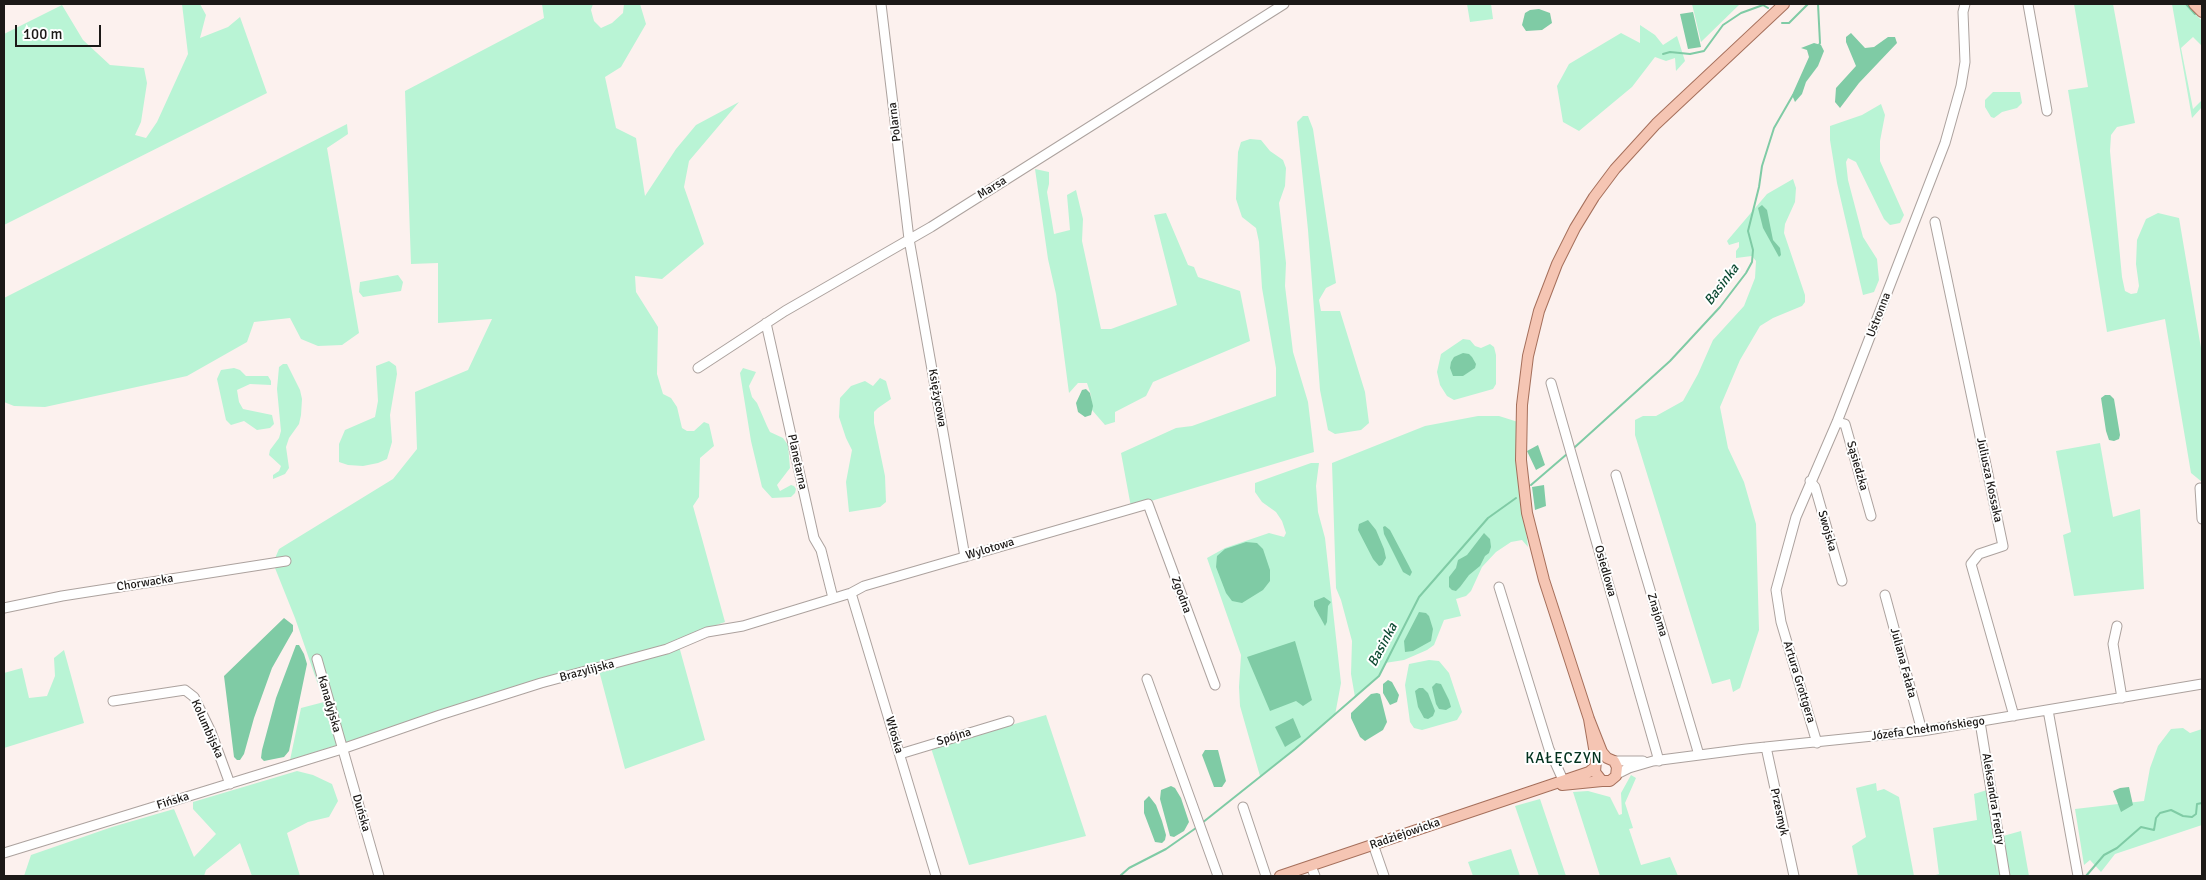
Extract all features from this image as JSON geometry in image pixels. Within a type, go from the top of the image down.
[{"type":"main road","points":[[1590,719],[1596,776],[1602,781],[1610,781],[1617,774],[1618,767],[1602,752],[1590,719],[1538,563],[1524,494],[1521,460],[1522,405],[1528,356],[1539,311],[1557,264],[1575,228],[1594,197],[1615,169],[1656,124],[1784,4]]},
{"type":"main road","points":[[2194,4],[2202,12]]},
{"type":"main road","points":[[1563,780],[1588,765],[1592,754],[1592,736]]},
{"type":"main road","points":[[1595,766],[1610,760]]},
{"type":"main road","name":"Radziejowicka","points":[[1280,876],[1589,772],[1595,766]]},
{"type":"main road","name":"Radziejowicka","points":[[1529,792],[1602,781]]},
{"type":"street","name":"Polarna","points":[[881,4],[909,240]]},
{"type":"street","name":"Marsa","points":[[698,368],[766,323],[909,240],[1284,4]]},
{"type":"street","name":"Ustronna","points":[[1781,622],[1776,590],[1796,517],[1837,422],[1945,143],[1961,86],[1965,62],[1962,12],[1965,4]]},
{"type":"street","points":[[2028,4],[2046,111]]},
{"type":"street","name":"Juliusza Kossaka","points":[[1935,222],[2003,546],[1979,554],[1971,564],[2014,716]]},
{"type":"street","name":"Księżycowa","points":[[909,240],[965,556]]},
{"type":"street","name":"Planetarna","points":[[766,323],[814,538],[822,550],[833,598]]},
{"type":"street","name":"Osiedlowa","points":[[1551,383],[1656,761]]},
{"type":"street","name":"Sąsiedzka","points":[[1837,422],[1845,424],[1871,516]]},
{"type":"street","name":"Znajoma","points":[[1616,475],[1699,755]]},
{"type":"street","name":"Swojska","points":[[1810,481],[1815,488],[1842,581]]},
{"type":"street","points":[[2200,488],[2202,519]]},
{"type":"street","name":"Wylotowa","points":[[833,598],[851,593],[864,586],[1148,504]]},
{"type":"street","name":"Zgodna","points":[[1148,504],[1214,685]]},
{"type":"street","name":"Chorwacka","points":[[4,608],[62,596],[286,561]]},
{"type":"street","points":[[1499,587],[1549,749],[1563,780]]},
{"type":"street","name":"Włoska","points":[[851,593],[936,876]]},
{"type":"street","name":"Juliana Fałata","points":[[1885,595],[1922,731]]},
{"type":"street","name":"Brazylijska","points":[[342,749],[440,714],[541,683],[667,649],[707,632],[743,626],[833,598]]},
{"type":"street","name":"Artura Grottgera","points":[[1781,622],[1817,743]]},
{"type":"street","points":[[2117,626],[2113,644],[2122,698]]},
{"type":"street","name":"Kanadyjska","points":[[317,659],[342,749]]},
{"type":"street","points":[[1147,679],[1218,876]]},
{"type":"street","name":"Józefa Chełmońskiego","points":[[1617,774],[1629,768],[1656,761],[1766,747],[1922,731],[2202,684]]},
{"type":"street","name":"Kolumbijska","points":[[113,701],[185,690],[194,697],[211,732],[230,784]]},
{"type":"street","points":[[2048,710],[2078,874]]},
{"type":"street","name":"Spójna","points":[[900,754],[1009,721]]},
{"type":"street","name":"Aleksandra Fredry","points":[[1980,722],[2005,876]]},
{"type":"street","name":"Przesmyk","points":[[1766,747],[1782,830],[1794,876]]},
{"type":"street","name":"Fińska","points":[[4,854],[342,749]]},
{"type":"street","name":"Duńska","points":[[342,749],[379,876]]},
{"type":"street","name":"Józefa Chełmońskiego","points":[[1610,760],[1656,761]]},
{"type":"street","points":[[1243,808],[1266,876]]},
{"type":"street","points":[[1373,844],[1384,876]]},
{"type":"street","points":[[1311,866],[1315,876]]},
{"type":"shaded area","points":[[182,4],[200,4],[206,15],[200,38],[228,27],[240,17],[267,93],[4,225],[4,34],[62,5],[83,40],[110,65],[144,68],[147,83],[141,122],[135,135],[146,138],[157,122],[188,54]]},
{"type":"shaded area","points":[[542,4],[593,4],[591,10],[594,21],[601,28],[612,23],[623,13],[624,4],[640,4],[646,24],[621,67],[605,77],[616,128],[636,138],[645,196],[676,149],[696,125],[739,102],[689,161],[684,187],[704,244],[662,279],[635,276],[636,292],[658,327],[657,374],[663,394],[671,398],[677,407],[682,428],[687,431],[694,431],[704,422],[709,424],[714,446],[700,458],[699,497],[693,506],[725,622],[677,639],[705,740],[625,769],[597,663],[290,760],[301,708],[324,702],[295,618],[273,563],[279,549],[393,479],[417,449],[415,392],[468,370],[492,319],[438,323],[438,263],[411,264],[405,91],[544,18]]},
{"type":"shaded area","points":[[1467,4],[1491,4],[1493,19],[1470,22]]},
{"type":"shaded area","points":[[1692,4],[1740,4],[1701,42]]},
{"type":"shaded area","points":[[2074,4],[2113,4],[2135,123],[2117,127],[2111,135],[2110,151],[2125,291],[2131,294],[2137,293],[2139,286],[2136,264],[2137,240],[2146,219],[2158,213],[2179,218],[2202,354],[2202,482],[2191,473],[2165,319],[2107,332],[2068,90],[2088,87]]},
{"type":"shaded area","points":[[2172,4],[2186,4],[2202,21],[2202,46],[2193,37],[2181,48],[2193,109],[2202,100],[2202,107],[2192,118]]},
{"type":"shaded area","points":[[1539,9],[1550,13],[1552,23],[1542,30],[1526,31],[1522,25],[1525,13],[1530,10]]},
{"type":"shaded area","points":[[1693,12],[1701,47],[1688,49],[1680,14]]},
{"type":"shaded area","points":[[1640,25],[1655,35],[1663,45],[1677,36],[1685,61],[1676,71],[1675,58],[1666,61],[1655,57],[1632,87],[1579,131],[1563,122],[1557,86],[1569,64],[1621,33],[1640,43]]},
{"type":"shaded area","points":[[1851,33],[1865,48],[1874,47],[1888,37],[1895,37],[1897,43],[1859,83],[1840,108],[1835,102],[1836,88],[1856,66],[1846,42],[1846,37]]},
{"type":"shaded area","points":[[1814,43],[1821,45],[1824,51],[1818,66],[1806,82],[1802,94],[1795,102],[1792,95],[1809,57],[1807,50],[1801,48]]},
{"type":"shaded area","points":[[1993,92],[2020,92],[2022,103],[2017,108],[2002,112],[1994,118],[1991,117],[1985,107],[1985,100]]},
{"type":"shaded area","points":[[1881,104],[1885,115],[1880,141],[1880,161],[1904,215],[1900,223],[1890,225],[1884,219],[1856,162],[1848,158],[1846,162],[1848,180],[1863,237],[1877,259],[1879,280],[1874,292],[1863,295],[1837,183],[1830,140],[1830,126],[1862,115]]},
{"type":"shaded area","points":[[1303,116],[1308,116],[1313,129],[1336,283],[1326,288],[1319,300],[1321,311],[1340,311],[1365,392],[1369,423],[1361,430],[1335,434],[1328,430],[1320,390],[1308,230],[1297,122]]},
{"type":"shaded area","points":[[347,124],[348,134],[327,148],[359,333],[342,345],[318,346],[301,339],[290,318],[254,322],[247,342],[187,376],[45,407],[14,406],[4,402],[4,298]]},
{"type":"shaded area","points":[[1250,139],[1261,140],[1270,151],[1283,160],[1286,168],[1285,186],[1279,203],[1286,263],[1285,286],[1293,352],[1308,402],[1314,452],[1131,507],[1121,453],[1176,428],[1192,426],[1276,396],[1276,368],[1262,288],[1259,242],[1256,228],[1242,217],[1236,199],[1238,152],[1241,142]]},
{"type":"shaded area","points":[[1035,169],[1049,172],[1047,192],[1054,234],[1070,230],[1067,195],[1076,190],[1083,219],[1082,241],[1101,329],[1111,329],[1177,305],[1154,215],[1166,213],[1188,265],[1194,267],[1198,277],[1240,291],[1250,341],[1153,382],[1146,396],[1115,412],[1115,422],[1105,425],[1092,410],[1091,395],[1087,383],[1078,383],[1069,393],[1056,294],[1048,259]]},
{"type":"shaded area","points":[[1793,179],[1796,188],[1795,202],[1785,224],[1784,233],[1805,295],[1805,302],[1802,306],[1773,318],[1760,326],[1740,360],[1720,407],[1728,448],[1744,482],[1756,524],[1759,630],[1740,688],[1733,692],[1730,679],[1712,684],[1635,435],[1635,420],[1643,416],[1656,416],[1683,401],[1698,374],[1713,340],[1744,306],[1755,278],[1756,261],[1752,256],[1736,258],[1739,242],[1729,245],[1727,241],[1767,194]]},
{"type":"shaded area","points":[[1762,205],[1767,210],[1773,240],[1780,248],[1781,255],[1779,257],[1763,228],[1758,208]]},
{"type":"shaded area","points":[[398,275],[403,282],[401,291],[363,297],[359,292],[360,282]]},
{"type":"shaded area","points":[[1463,339],[1470,340],[1475,346],[1481,348],[1490,344],[1494,347],[1496,355],[1496,384],[1493,389],[1454,400],[1447,396],[1440,385],[1437,372],[1441,354]]},
{"type":"shaded area","points":[[1463,353],[1469,354],[1472,357],[1476,364],[1475,368],[1463,376],[1453,376],[1450,368],[1451,362],[1454,357]]},
{"type":"shaded area","points":[[389,361],[396,366],[397,374],[390,415],[392,442],[387,459],[363,466],[339,462],[339,444],[345,430],[375,417],[378,401],[376,366]]},
{"type":"shaded area","points":[[287,364],[300,390],[302,399],[301,415],[299,424],[289,438],[286,447],[289,468],[285,474],[273,479],[273,475],[279,471],[281,466],[269,455],[281,431],[277,389],[279,367]]},
{"type":"shaded area","points":[[234,368],[240,370],[246,376],[268,376],[271,381],[271,385],[250,384],[237,390],[239,402],[243,409],[272,415],[274,424],[270,428],[257,430],[244,421],[231,425],[226,420],[217,379],[221,370]]},
{"type":"shaded area","points":[[743,368],[756,372],[749,386],[752,397],[757,403],[770,432],[783,438],[788,445],[790,468],[777,485],[780,491],[791,485],[794,486],[796,489],[795,493],[791,497],[772,498],[762,487],[751,441],[740,373]]},
{"type":"shaded area","points":[[880,378],[886,381],[891,399],[874,412],[874,423],[885,476],[886,502],[880,507],[849,512],[846,482],[852,450],[839,417],[840,398],[851,386],[865,381],[873,386]]},
{"type":"shaded area","points":[[1086,389],[1090,393],[1093,406],[1091,415],[1085,417],[1078,412],[1076,403],[1082,390]]},
{"type":"shaded area","points":[[2105,395],[2110,395],[2114,399],[2120,435],[2119,439],[2114,441],[2109,440],[2106,431],[2101,398]]},
{"type":"shaded area","points":[[1478,416],[1499,416],[1518,422],[1528,547],[1522,540],[1511,542],[1496,552],[1482,567],[1471,591],[1466,596],[1456,599],[1461,616],[1444,620],[1434,645],[1404,660],[1385,663],[1379,676],[1355,697],[1351,674],[1352,641],[1336,588],[1332,463],[1425,426]]},
{"type":"shaded area","points":[[2100,443],[2113,517],[2140,509],[2144,589],[2074,596],[2063,535],[2071,532],[2056,451]]},
{"type":"shaded area","points":[[1538,445],[1545,465],[1536,470],[1527,451]]},
{"type":"shaded area","points":[[1311,463],[1319,463],[1316,486],[1318,512],[1325,538],[1341,683],[1335,715],[1260,776],[1240,706],[1241,655],[1207,558],[1225,548],[1269,533],[1284,537],[1286,533],[1282,521],[1276,512],[1262,502],[1255,492],[1255,483]]},
{"type":"shaded area","points":[[1544,485],[1546,506],[1535,510],[1532,487]]},
{"type":"shaded area","points":[[1368,520],[1376,530],[1384,549],[1386,558],[1382,565],[1379,566],[1373,559],[1358,530],[1359,524]]},
{"type":"shaded area","points":[[1385,526],[1390,530],[1412,572],[1410,576],[1403,572],[1384,534],[1383,527]]},
{"type":"shaded area","points":[[1484,533],[1490,539],[1491,547],[1489,553],[1485,556],[1480,566],[1469,575],[1456,591],[1452,590],[1449,587],[1449,577],[1456,568],[1458,560],[1467,555]]},
{"type":"shaded area","points":[[1246,542],[1257,543],[1263,549],[1270,570],[1270,581],[1263,590],[1242,603],[1232,601],[1226,593],[1216,567],[1217,556],[1225,549]]},
{"type":"shaded area","points":[[1324,597],[1331,602],[1328,606],[1325,626],[1314,606],[1314,601]]},
{"type":"shaded area","points":[[1419,612],[1426,613],[1429,616],[1433,629],[1431,641],[1413,651],[1405,652],[1404,641]]},
{"type":"shaded area","points":[[284,618],[293,625],[293,631],[272,668],[254,718],[244,754],[240,760],[237,760],[234,757],[224,676]]},
{"type":"shaded area","points":[[1295,641],[1312,700],[1303,706],[1296,701],[1270,711],[1247,657]]},
{"type":"shaded area","points":[[296,645],[299,645],[307,664],[289,751],[284,757],[264,761],[261,758],[262,750],[276,698]]},
{"type":"shaded area","points":[[64,650],[84,723],[4,748],[4,673],[22,668],[29,698],[47,696],[55,676],[54,658]]},
{"type":"shaded area","points":[[1429,660],[1439,661],[1449,673],[1462,712],[1457,720],[1422,730],[1414,728],[1410,722],[1405,685],[1409,664]]},
{"type":"shaded area","points":[[1388,680],[1392,682],[1399,695],[1397,702],[1390,705],[1383,693],[1383,684]]},
{"type":"shaded area","points":[[1436,683],[1441,684],[1449,700],[1451,707],[1446,710],[1439,709],[1436,704],[1432,687]]},
{"type":"shaded area","points":[[1423,688],[1428,693],[1435,711],[1433,716],[1428,719],[1424,718],[1418,707],[1415,691]]},
{"type":"shaded area","points":[[1371,694],[1380,694],[1387,722],[1383,730],[1365,741],[1360,737],[1351,718],[1351,713]]},
{"type":"shaded area","points":[[1046,715],[1086,836],[969,865],[931,748]]},
{"type":"shaded area","points":[[1293,718],[1301,737],[1285,747],[1275,727]]},
{"type":"shaded area","points":[[2183,728],[2190,733],[2202,729],[2202,825],[2115,854],[2101,872],[2090,860],[2084,865],[2075,809],[2144,801],[2150,768],[2158,746],[2171,729]]},
{"type":"shaded area","points":[[1205,750],[1218,750],[1226,781],[1222,787],[1214,787],[1202,755]]},
{"type":"shaded area","points":[[297,771],[313,775],[332,784],[338,801],[329,817],[308,822],[287,833],[300,876],[252,876],[240,843],[206,870],[204,876],[24,876],[31,855],[112,827],[174,809],[194,857],[216,834],[193,809],[193,802]]},
{"type":"shaded area","points":[[1631,775],[1636,778],[1625,803],[1633,828],[1629,829],[1641,865],[1670,857],[1678,876],[1600,876],[1573,792],[1588,791],[1610,797],[1619,815],[1622,814],[1621,793]]},
{"type":"shaded area","points":[[1876,783],[1877,791],[1884,789],[1899,797],[1914,876],[1858,876],[1852,846],[1866,837],[1856,788]]},
{"type":"shaded area","points":[[1171,786],[1175,788],[1181,798],[1189,822],[1184,831],[1174,837],[1170,836],[1160,799],[1161,790]]},
{"type":"shaded area","points":[[2129,787],[2133,805],[2121,812],[2113,791]]},
{"type":"shaded area","points":[[1987,790],[1996,838],[2021,831],[2029,876],[1932,876],[1939,874],[1933,828],[1977,820],[1974,794]]},
{"type":"shaded area","points":[[1149,796],[1156,805],[1166,835],[1162,843],[1155,842],[1144,813],[1144,801]]},
{"type":"shaded area","points":[[1540,799],[1566,876],[1539,876],[1515,806]]},
{"type":"shaded area","points":[[1511,849],[1520,876],[1473,876],[1468,862]]},
{"type":"waterway","points":[[1782,23],[1789,23],[1808,4]]},
{"type":"waterway","name":"Basinka","points":[[1818,4],[1820,43],[1818,47]]},
{"type":"waterway","points":[[2186,4],[2195,14]]},
{"type":"waterway","points":[[1663,54],[1670,52],[1690,54],[1704,51],[1723,25],[1741,13],[1763,5],[1768,8]]},
{"type":"waterway","name":"Basinka","points":[[1575,447],[1670,361],[1720,307],[1746,273],[1752,262],[1753,250],[1748,231],[1762,166],[1774,128],[1793,95]]},
{"type":"waterway","points":[[1531,485],[1567,454]]},
{"type":"waterway","name":"Basinka","points":[[1202,823],[1295,749],[1379,676],[1419,597],[1488,518],[1516,498]]},
{"type":"waterway","points":[[2086,876],[2104,855],[2117,848],[2141,827],[2154,830],[2156,818],[2160,813],[2171,810],[2183,816],[2192,817],[2196,814],[2197,804],[2202,803]]},
{"type":"waterway","points":[[1120,876],[1129,868],[1166,849],[1196,828]]},
{"type":"district","name":"KAŁĘCZYN","points":[[1564,759]]}]
